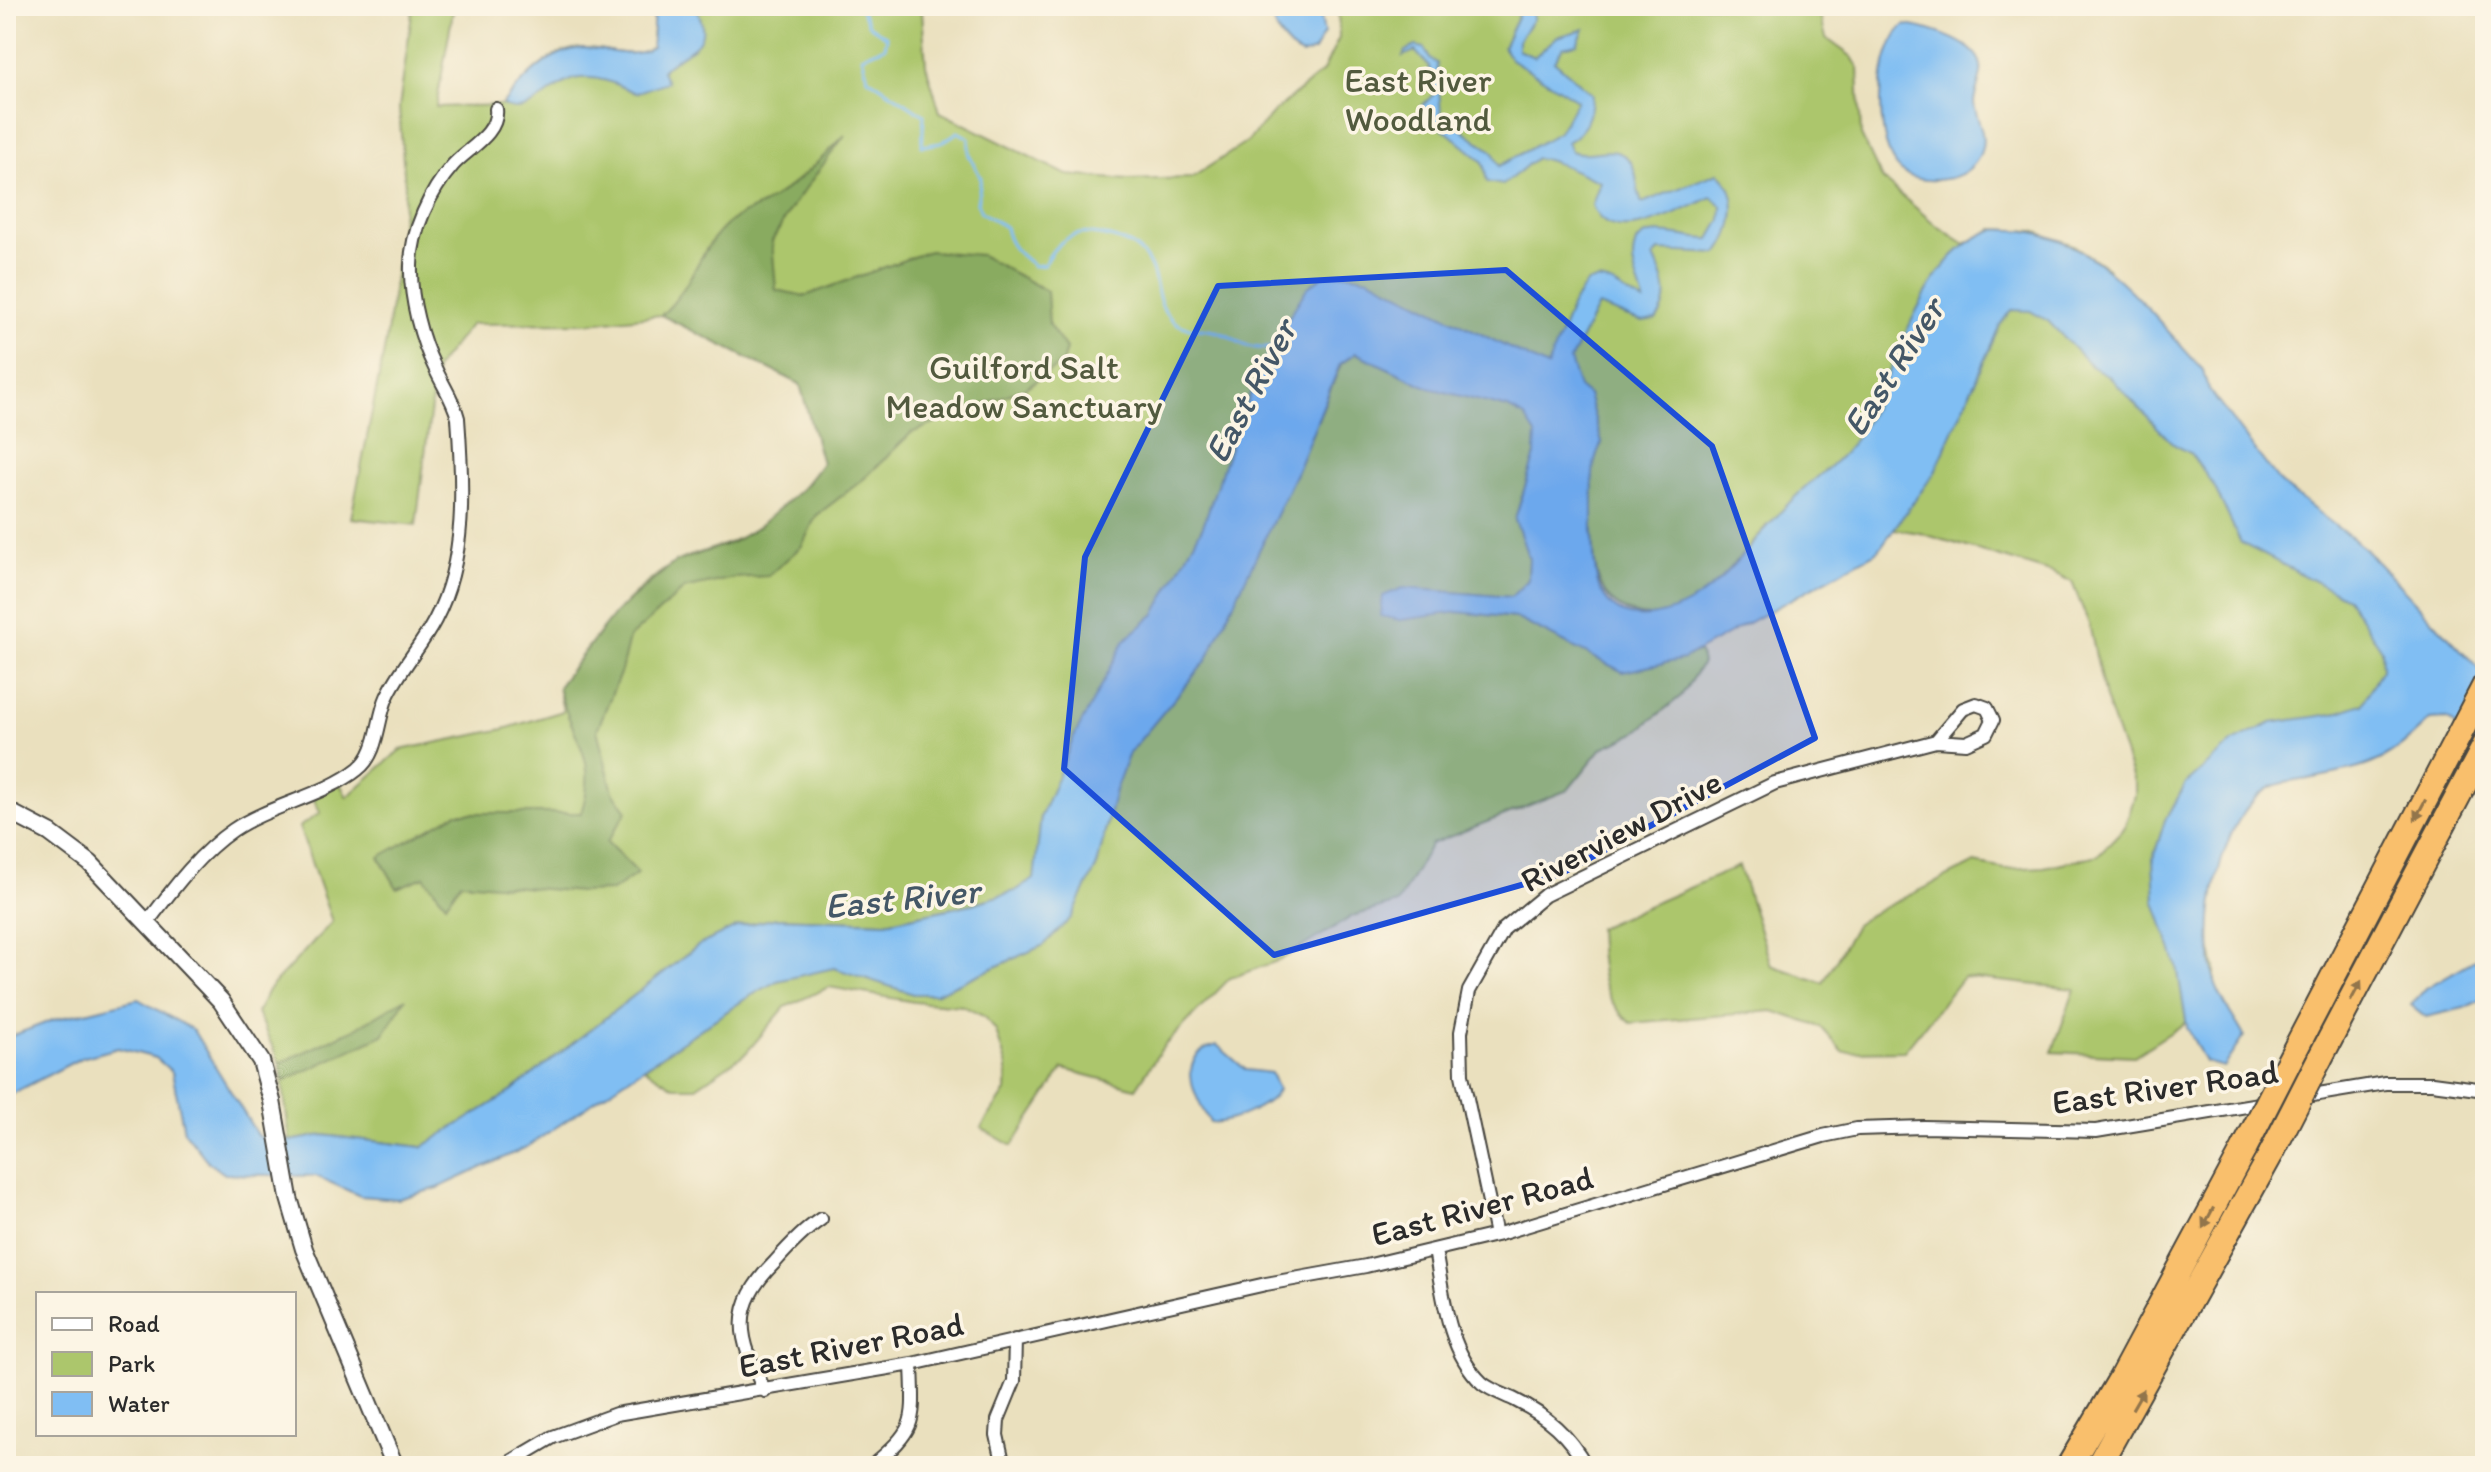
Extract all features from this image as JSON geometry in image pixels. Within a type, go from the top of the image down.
[{"type":"highway","points":[[2069,1466],[2120,1380],[2244,1149],[2485,685]]},
{"type":"highway","points":[[2098,1466],[2272,1152],[2481,752]]},
{"type":"street","points":[[147,923],[183,875],[233,830],[358,770],[373,745],[381,710],[390,690],[420,648],[442,607],[454,572],[460,536],[458,418],[453,400],[431,357],[417,313],[411,266],[427,203],[452,167],[487,135],[497,116],[496,109]]},
{"type":"street","name":"Riverview Drive","points":[[1496,1235],[1462,1075],[1461,1032],[1469,991],[1504,929],[1545,895],[1775,783],[1936,741]]},
{"type":"street","points":[[6,810],[50,833],[90,863],[221,1001],[261,1061],[278,1133],[286,1187],[316,1281],[395,1466]]},
{"type":"street","name":"East River Road","points":[[504,1466],[553,1437],[616,1414],[912,1364],[1435,1250],[1496,1235],[1783,1147],[1857,1129],[2096,1131],[2385,1083],[2432,1083],[2485,1090]]},
{"type":"street","points":[[765,1391],[746,1353],[741,1329],[745,1299],[756,1281],[821,1219]]},
{"type":"street","points":[[1435,1250],[1447,1319],[1459,1347],[1482,1383],[1536,1410],[1571,1438],[1586,1466]]},
{"type":"street","points":[[1004,1466],[997,1435],[998,1420],[1014,1381],[1015,1340]]},
{"type":"street","points":[[872,1466],[911,1428],[914,1411],[912,1364]]},
{"type":"highlighted area","points":[[1506,270],[1712,446],[1815,738],[1560,874],[1274,955],[1064,769],[1085,557],[1218,286]]},
{"type":"green space","name":"Guilford Salt Meadow Sanctuary","points":[[413,6],[454,6],[436,107],[502,105],[548,60],[572,49],[628,53],[644,51],[652,47],[654,6],[907,6],[922,12],[926,65],[940,112],[1067,175],[1128,180],[1191,178],[1247,142],[1275,111],[1323,71],[1339,38],[1338,6],[1826,6],[1820,15],[1826,38],[1852,57],[1858,67],[1861,135],[1882,179],[1936,225],[1965,244],[1993,229],[2034,231],[2073,245],[2107,268],[2235,462],[2436,654],[2210,812],[2207,933],[2215,968],[2215,1004],[2134,1056],[2052,1052],[2075,989],[1963,977],[1904,1051],[1843,1052],[1821,1027],[1773,1011],[1631,1023],[1620,1013],[1607,992],[1601,968],[1598,928],[1739,866],[1771,965],[1823,983],[1856,925],[1869,915],[1975,863],[2005,869],[2044,867],[2098,855],[2125,827],[2135,785],[2105,698],[2089,624],[2072,582],[2054,573],[1920,533],[1882,527],[1769,524],[1707,591],[1688,604],[1669,613],[1648,616],[1627,611],[1607,596],[1597,574],[1593,547],[1592,480],[1602,443],[1588,395],[1547,367],[1369,278],[1343,273],[1270,348],[1239,421],[1203,526],[1155,614],[1125,640],[1041,816],[1035,879],[1015,891],[972,904],[886,922],[777,918],[736,927],[699,945],[509,1093],[422,1147],[323,1135],[290,1141],[280,1063],[257,1013],[268,990],[332,922],[299,827],[320,813],[311,793],[338,780],[347,797],[400,750],[504,729],[563,711],[558,687],[610,619],[640,589],[674,563],[731,542],[770,519],[793,498],[822,463],[800,384],[661,315],[589,323],[471,324],[436,368],[416,525],[351,518],[386,341],[400,240],[405,186],[399,108]]},
{"type":"green space","points":[[845,135],[794,204],[772,241],[776,290],[805,296],[929,251],[981,255],[1047,291],[1049,325],[1066,349],[1062,363],[1025,388],[911,433],[866,477],[816,516],[802,546],[768,576],[734,578],[684,589],[629,638],[621,671],[597,730],[613,792],[627,811],[607,842],[638,873],[612,891],[580,892],[461,882],[446,904],[424,877],[397,888],[379,857],[457,813],[581,813],[586,793],[586,762],[558,687],[615,613],[675,562],[733,542],[758,527],[806,485],[822,463],[800,384],[661,315],[680,294],[708,246],[726,225],[786,189]]},
{"type":"green space","points":[[1356,353],[1430,388],[1508,408],[1525,417],[1536,434],[1535,455],[1515,519],[1529,559],[1528,580],[1511,597],[1403,588],[1400,620],[1458,612],[1516,618],[1623,672],[1683,659],[1699,651],[1702,663],[1681,696],[1634,734],[1602,748],[1568,790],[1431,844],[1398,903],[1353,916],[1280,960],[1230,978],[1163,1047],[1136,1088],[1063,1069],[1012,1146],[981,1128],[1006,1091],[1007,1067],[996,1031],[985,1017],[963,1006],[914,1002],[829,987],[785,1007],[746,1053],[696,1087],[674,1087],[644,1068],[745,999],[777,981],[834,967],[913,994],[935,994],[1044,945],[1097,866],[1115,790],[1129,753],[1206,661],[1296,473],[1341,364]]},
{"type":"green space","points":[[406,998],[383,1035],[284,1081],[280,1063],[354,1029]]},
{"type":"water","points":[[654,6],[696,6],[701,21],[702,31],[695,46],[662,71],[667,82],[635,93],[606,81],[575,79],[531,105],[512,109],[502,105],[538,68],[560,54],[584,48],[635,53],[652,47]]},
{"type":"water","points":[[1272,6],[1283,6],[1290,13],[1295,6],[1319,6],[1324,33],[1314,51],[1302,55],[1285,42],[1272,20]]},
{"type":"water","name":"East River","points":[[1522,6],[1532,6],[1533,19],[1518,41],[1518,50],[1534,57],[1557,37],[1584,29],[1577,44],[1563,47],[1554,61],[1592,94],[1587,122],[1567,142],[1571,151],[1609,151],[1624,155],[1633,166],[1642,203],[1718,173],[1731,190],[1733,201],[1729,234],[1718,254],[1659,251],[1654,257],[1665,289],[1664,305],[1656,320],[1642,322],[1598,306],[1570,360],[1579,388],[1588,395],[1602,443],[1593,474],[1594,550],[1598,583],[1611,605],[1623,613],[1652,616],[1682,606],[1719,581],[1783,509],[1842,455],[1855,439],[1884,385],[1910,323],[1943,267],[1964,246],[1990,231],[2014,230],[2044,235],[2071,245],[2120,280],[2203,370],[2208,389],[2281,484],[2363,547],[2485,675],[2485,752],[2447,719],[2430,720],[2402,746],[2378,761],[2271,787],[2253,801],[2238,822],[2218,874],[2210,932],[2217,989],[2244,1036],[2223,1067],[2205,1062],[2187,1027],[2177,966],[2155,902],[2153,859],[2165,820],[2186,784],[2233,742],[2271,723],[2333,714],[2362,704],[2382,669],[2381,649],[2347,598],[2241,543],[2214,486],[2190,453],[2173,444],[2109,376],[2091,366],[2048,321],[2030,311],[2011,310],[2000,325],[1935,472],[1878,551],[1683,659],[1623,672],[1516,618],[1458,612],[1400,620],[1381,616],[1383,596],[1403,588],[1511,597],[1528,580],[1529,559],[1515,519],[1535,455],[1536,434],[1525,417],[1508,408],[1430,388],[1356,353],[1340,364],[1296,473],[1206,661],[1129,753],[1115,790],[1097,866],[1071,918],[1044,945],[935,994],[913,994],[834,968],[777,981],[745,999],[527,1147],[438,1188],[398,1199],[360,1196],[316,1176],[225,1174],[209,1163],[184,1131],[172,1072],[156,1058],[118,1048],[81,1058],[6,1097],[6,1038],[53,1020],[138,999],[193,1030],[258,1136],[290,1141],[323,1135],[422,1147],[509,1093],[699,945],[736,927],[777,918],[886,922],[972,904],[1015,891],[1034,879],[1041,816],[1074,737],[1125,640],[1155,614],[1203,526],[1239,421],[1270,348],[1307,288],[1323,276],[1343,273],[1369,278],[1547,367],[1572,305],[1586,283],[1610,283],[1644,302],[1633,259],[1635,246],[1642,238],[1662,233],[1710,239],[1721,220],[1722,206],[1712,197],[1648,224],[1614,226],[1601,219],[1592,205],[1600,182],[1544,159],[1536,158],[1503,185],[1487,182],[1483,162],[1419,109],[1434,94],[1429,66],[1415,51],[1403,56],[1405,51],[1415,46],[1424,48],[1430,59],[1437,63],[1441,114],[1493,152],[1499,166],[1559,132],[1577,100],[1511,59],[1503,47]]},
{"type":"water","points":[[1905,25],[1953,39],[1965,45],[1980,62],[1981,73],[1974,103],[1983,144],[1977,161],[1951,178],[1928,180],[1906,174],[1895,164],[1888,151],[1881,113],[1881,92],[1888,52],[1895,36]]},
{"type":"water","points":[[2485,954],[2485,998],[2464,1008],[2426,1017],[2411,1005],[2426,988]]},
{"type":"water","points":[[1217,1045],[1246,1070],[1271,1073],[1278,1090],[1266,1102],[1247,1113],[1227,1121],[1210,1122],[1194,1090],[1191,1067],[1203,1050]]},
{"type":"waterway","name":"East River","points":[[859,6],[869,25],[887,37],[885,47],[862,56],[868,78],[924,115],[922,146],[941,143],[958,132],[969,138],[969,155],[981,178],[977,203],[981,212],[1005,227],[1012,245],[1024,258],[1034,266],[1044,265],[1057,246],[1076,235],[1092,234],[1119,240],[1137,249],[1148,261],[1160,302],[1178,324],[1223,334],[1252,347],[1272,348]]},
{"type":"park label","name":"East River Woodland","points":[[1418,100]]}]
